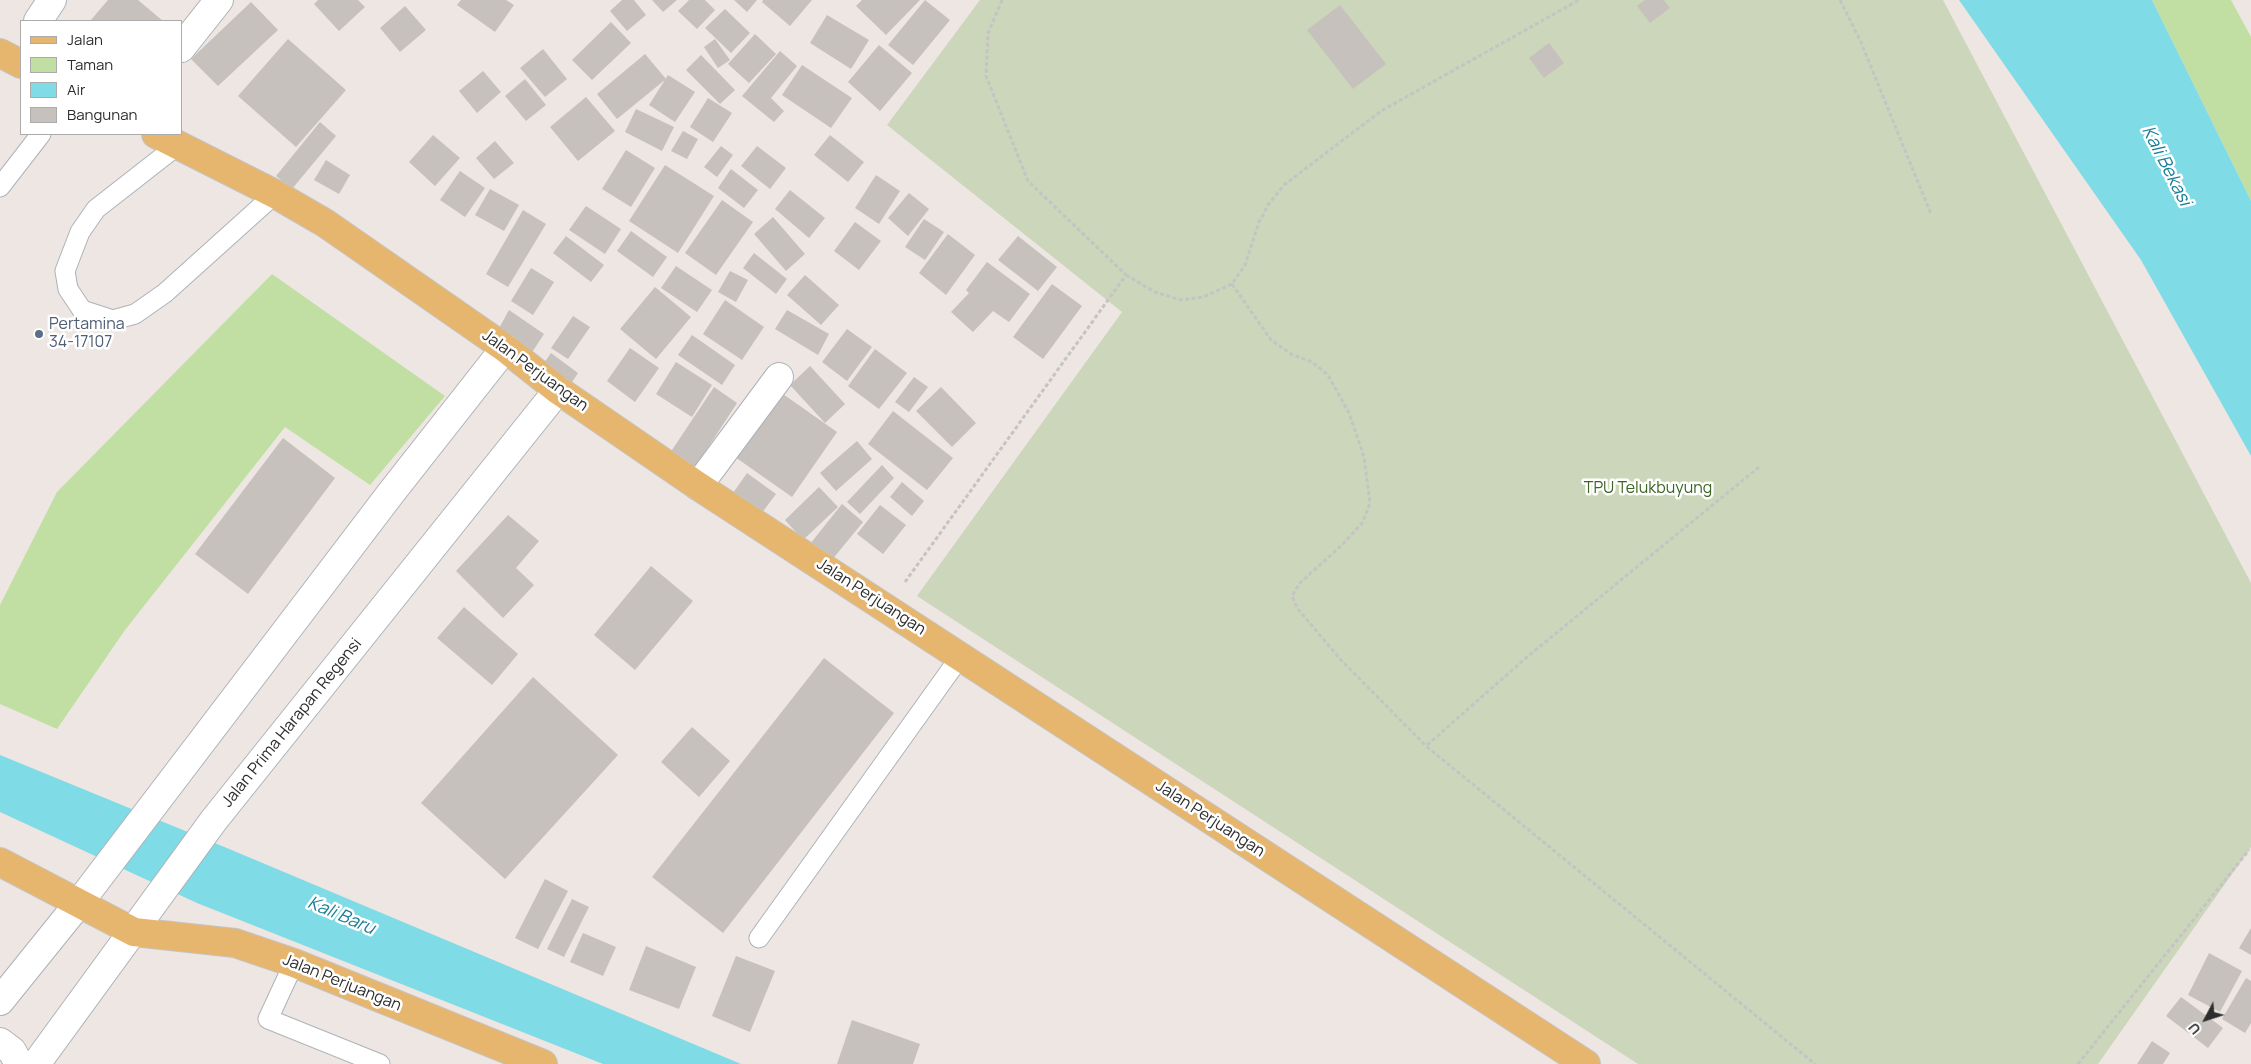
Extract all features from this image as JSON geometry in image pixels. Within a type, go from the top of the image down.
[{"type":"main road","name":"Jalan Perjuangan","points":[[167,140],[275,194],[325,223],[505,348],[558,390],[698,486],[887,606],[960,657],[1586,1064]]},
{"type":"main road","points":[[0,862],[134,932]]},
{"type":"main road","name":"Jalan Perjuangan","points":[[134,932],[235,944],[294,963],[543,1064]]},
{"type":"street","points":[[39,20],[52,0]]},
{"type":"street","points":[[182,47],[219,0]]},
{"type":"street","points":[[0,1002],[79,903],[391,493],[505,348]]},
{"type":"street","points":[[698,486],[779,377]]},
{"type":"street","name":"Jalan Prima Harapan Regensi","points":[[36,1064],[214,820],[558,390]]},
{"type":"street","points":[[0,1042],[12,1051],[19,1064]]},
{"type":"lane","points":[[0,187],[40,135]]},
{"type":"lane","points":[[167,140],[96,209],[80,232],[65,271],[68,289],[82,310],[113,320],[135,314],[165,293],[275,194]]},
{"type":"lane","points":[[759,938],[960,657]]},
{"type":"lane","points":[[294,963],[268,1019],[380,1064]]},
{"type":"path","points":[[1002,0],[988,33],[986,76],[1028,181],[1126,275],[1155,292],[1180,300],[1203,297],[1232,284],[1246,265],[1259,222],[1268,204],[1284,185],[1381,112],[1578,0]]},
{"type":"path","points":[[1840,0],[1860,40],[1931,214]]},
{"type":"path","points":[[887,606],[1126,275]]},
{"type":"path","points":[[1232,284],[1271,340],[1291,354],[1312,362],[1328,375],[1349,412],[1364,457],[1370,503],[1362,522],[1343,544],[1300,583],[1292,596],[1297,608],[1341,660],[1426,746],[1815,1064]]},
{"type":"path","points":[[1426,746],[1527,657],[1759,467]]},
{"type":"path","points":[[2078,1064],[2249,850]]},
{"type":"green space","name":"TPU Telukbuyung","points":[[980,0],[1943,0],[2251,583],[2251,847],[2098,1064],[1638,1064],[917,596],[1122,312],[887,125]]},
{"type":"green space","points":[[2152,0],[2231,0],[2251,37],[2251,201]]},
{"type":"green space","points":[[272,274],[445,396],[370,485],[285,427],[125,630],[57,729],[0,704],[0,605],[57,492]]},
{"type":"water","name":"Kali Bekasi","points":[[1959,0],[2152,0],[2251,201],[2251,456],[2141,260]]},
{"type":"water","name":"Kali Baru","points":[[0,755],[741,1064],[603,1064],[197,903],[0,812]]},
{"type":"building","points":[[108,0],[138,0],[162,20],[91,20]]},
{"type":"building","points":[[318,0],[358,0],[365,7],[339,31],[314,4]]},
{"type":"building","points":[[461,0],[506,0],[514,5],[495,32],[457,5]]},
{"type":"building","points":[[622,0],[634,0],[646,15],[627,31],[610,11]]},
{"type":"building","points":[[652,0],[677,0],[663,12]]},
{"type":"building","points":[[689,0],[705,0],[715,10],[697,29],[678,11]]},
{"type":"building","points":[[734,0],[757,0],[747,12]]},
{"type":"building","points":[[763,0],[812,0],[790,26],[762,2]]},
{"type":"building","points":[[862,0],[920,0],[886,35],[856,6]]},
{"type":"building","points":[[925,0],[950,20],[913,65],[888,45]]},
{"type":"building","points":[[1645,0],[1664,0],[1670,8],[1650,23],[1637,6]]},
{"type":"building","points":[[251,2],[278,30],[218,86],[191,59]]},
{"type":"building","points":[[1340,5],[1386,64],[1353,89],[1307,30]]},
{"type":"building","points":[[405,6],[426,30],[400,52],[380,28]]},
{"type":"building","points":[[725,9],[750,33],[731,53],[705,28]]},
{"type":"building","points":[[827,15],[869,40],[851,69],[810,43]]},
{"type":"building","points":[[611,22],[631,43],[592,80],[572,60]]},
{"type":"building","points":[[755,34],[776,54],[749,83],[728,64]]},
{"type":"building","points":[[288,39],[346,90],[296,147],[238,96]]},
{"type":"building","points":[[715,39],[730,60],[718,68],[704,47]]},
{"type":"building","points":[[1549,43],[1564,63],[1544,78],[1529,58]]},
{"type":"building","points":[[879,45],[912,73],[880,111],[848,82]]},
{"type":"building","points":[[543,49],[567,79],[545,97],[520,68]]},
{"type":"building","points":[[780,51],[797,66],[771,98],[784,111],[774,122],[742,96]]},
{"type":"building","points":[[645,54],[666,79],[617,119],[597,94]]},
{"type":"building","points":[[701,55],[735,90],[720,104],[686,70]]},
{"type":"building","points":[[802,65],[852,98],[831,128],[782,95]]},
{"type":"building","points":[[483,71],[501,92],[477,113],[459,91]]},
{"type":"building","points":[[668,75],[695,92],[675,122],[649,105]]},
{"type":"building","points":[[525,79],[546,105],[526,121],[505,96]]},
{"type":"building","points":[[586,97],[615,131],[578,161],[550,127]]},
{"type":"building","points":[[708,98],[732,113],[713,142],[690,127]]},
{"type":"building","points":[[636,109],[674,127],[662,151],[625,132]]},
{"type":"building","points":[[320,122],[336,136],[292,189],[276,176]]},
{"type":"building","points":[[683,131],[698,139],[687,159],[671,151]]},
{"type":"building","points":[[433,135],[460,158],[435,186],[409,162]]},
{"type":"building","points":[[830,135],[864,162],[848,182],[814,155]]},
{"type":"building","points":[[495,141],[514,163],[494,179],[476,158]]},
{"type":"building","points":[[721,146],[733,155],[717,177],[704,167]]},
{"type":"building","points":[[757,146],[786,168],[770,189],[741,166]]},
{"type":"building","points":[[626,150],[655,168],[631,207],[602,189]]},
{"type":"building","points":[[326,160],[350,175],[339,194],[314,180]]},
{"type":"building","points":[[665,165],[714,196],[678,253],[629,221]]},
{"type":"building","points":[[731,169],[758,190],[744,208],[718,188]]},
{"type":"building","points":[[460,171],[485,188],[465,217],[440,200]]},
{"type":"building","points":[[876,175],[900,191],[879,224],[855,208]]},
{"type":"building","points":[[490,189],[519,205],[504,231],[475,215]]},
{"type":"building","points":[[790,190],[825,218],[809,238],[775,209]]},
{"type":"building","points":[[909,193],[929,209],[908,236],[888,218]]},
{"type":"building","points":[[722,200],[753,222],[716,275],[685,253]]},
{"type":"building","points":[[586,206],[621,229],[605,254],[569,230]]},
{"type":"building","points":[[523,210],[546,224],[508,287],[486,274]]},
{"type":"building","points":[[773,217],[805,254],[786,271],[754,234]]},
{"type":"building","points":[[924,219],[944,232],[925,260],[905,247]]},
{"type":"building","points":[[855,222],[881,241],[859,270],[834,251]]},
{"type":"building","points":[[631,231],[667,257],[653,277],[617,251]]},
{"type":"building","points":[[948,234],[975,255],[946,295],[919,273]]},
{"type":"building","points":[[566,236],[604,265],[591,282],[553,253]]},
{"type":"building","points":[[1018,236],[1057,267],[1038,291],[998,260]]},
{"type":"building","points":[[754,253],[787,279],[776,294],[743,268]]},
{"type":"building","points":[[987,262],[1030,294],[1009,322],[993,311],[973,332],[951,312],[969,293],[966,290]]},
{"type":"building","points":[[676,266],[712,290],[697,312],[661,288]]},
{"type":"building","points":[[531,268],[554,282],[533,315],[511,301]]},
{"type":"building","points":[[730,271],[748,280],[736,302],[718,292]]},
{"type":"building","points":[[805,275],[839,305],[821,325],[787,295]]},
{"type":"building","points":[[1052,284],[1082,306],[1043,359],[1013,337]]},
{"type":"building","points":[[655,287],[691,317],[656,359],[620,329]]},
{"type":"building","points":[[725,300],[764,327],[742,360],[703,334]]},
{"type":"building","points":[[509,310],[544,334],[531,354],[497,332]]},
{"type":"building","points":[[787,310],[829,334],[818,355],[775,329]]},
{"type":"building","points":[[573,316],[590,327],[568,359],[551,348]]},
{"type":"building","points":[[847,329],[872,347],[847,381],[822,362]]},
{"type":"building","points":[[692,335],[735,365],[722,385],[678,355]]},
{"type":"building","points":[[630,348],[659,368],[635,402],[607,381]]},
{"type":"building","points":[[875,349],[907,373],[879,409],[848,386]]},
{"type":"building","points":[[551,353],[578,373],[567,390],[539,370]]},
{"type":"building","points":[[676,362],[712,385],[692,417],[656,394]]},
{"type":"building","points":[[810,366],[845,404],[825,423],[790,385]]},
{"type":"building","points":[[914,377],[928,387],[909,412],[895,402]]},
{"type":"building","points":[[714,387],[737,403],[690,475],[666,459]]},
{"type":"building","points":[[941,387],[976,423],[952,447],[916,411]]},
{"type":"building","points":[[780,392],[837,432],[792,497],[735,457]]},
{"type":"building","points":[[893,411],[953,458],[927,490],[868,444]]},
{"type":"building","points":[[283,438],[335,478],[248,594],[195,554]]},
{"type":"building","points":[[857,441],[872,459],[836,491],[820,473]]},
{"type":"building","points":[[882,465],[894,478],[860,514],[847,502]]},
{"type":"building","points":[[747,473],[776,494],[761,514],[733,493]]},
{"type":"building","points":[[902,482],[924,501],[912,516],[890,497]]},
{"type":"building","points":[[819,487],[838,507],[803,540],[785,520]]},
{"type":"building","points":[[842,504],[863,522],[831,561],[810,544]]},
{"type":"building","points":[[880,505],[906,525],[883,554],[857,534]]},
{"type":"building","points":[[508,515],[539,541],[516,568],[534,585],[503,618],[456,571]]},
{"type":"building","points":[[651,566],[693,601],[635,670],[594,635]]},
{"type":"building","points":[[464,607],[518,654],[492,685],[437,638]]},
{"type":"building","points":[[824,658],[894,713],[723,933],[652,877]]},
{"type":"building","points":[[533,677],[618,755],[505,879],[421,803]]},
{"type":"building","points":[[692,727],[730,761],[699,797],[661,762]]},
{"type":"building","points":[[545,879],[568,891],[538,949],[515,938]]},
{"type":"building","points":[[572,899],[589,907],[564,957],[547,949]]},
{"type":"building","points":[[2251,928],[2251,955],[2239,948]]},
{"type":"building","points":[[583,933],[616,947],[603,976],[570,962]]},
{"type":"building","points":[[646,946],[696,967],[679,1009],[629,990]]},
{"type":"building","points":[[2209,953],[2242,971],[2220,1012],[2188,995]]},
{"type":"building","points":[[736,956],[775,971],[750,1032],[712,1016]]},
{"type":"building","points":[[2246,978],[2251,981],[2251,1023],[2245,1033],[2222,1019]]},
{"type":"building","points":[[2181,997],[2223,1028],[2208,1048],[2166,1016]]},
{"type":"building","points":[[852,1020],[920,1044],[913,1064],[837,1064]]},
{"type":"building","points":[[2152,1041],[2170,1053],[2163,1064],[2137,1064]]},
{"type":"place","name":"Pertamina 34-17107","points":[[39,334]]}]
